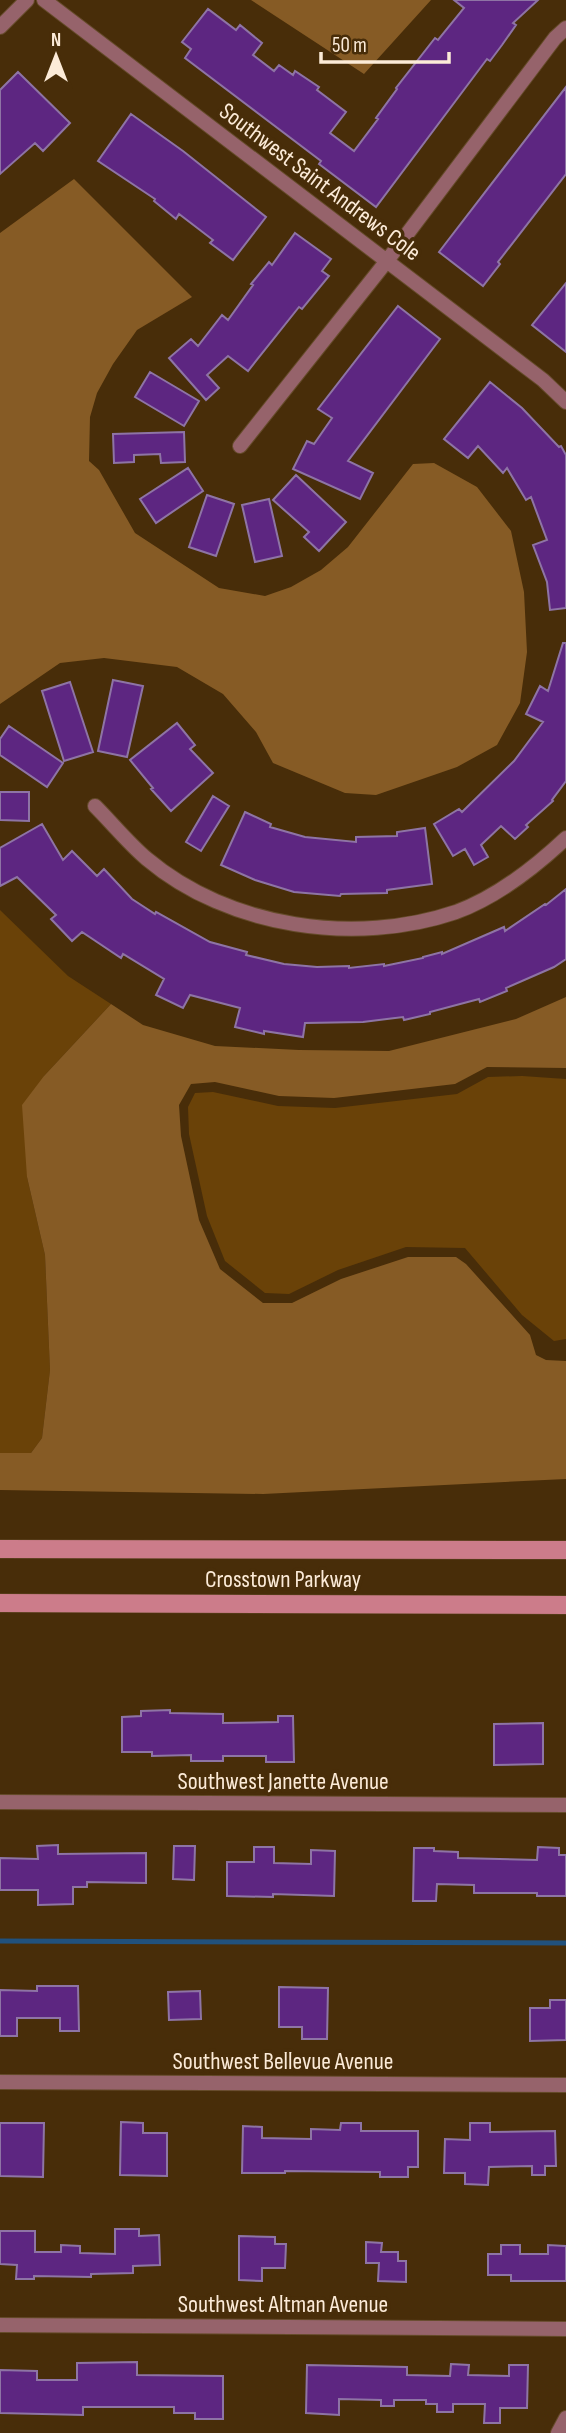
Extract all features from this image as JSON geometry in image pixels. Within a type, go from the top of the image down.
[{"type":"main road","name":"Crosstown Parkway","points":[[0,1549],[566,1550]]},
{"type":"main road","name":"Crosstown Parkway","points":[[0,1603],[566,1605]]},
{"type":"street","points":[[0,27],[27,0]]},
{"type":"street","name":"Southwest Saint Andrews Cole","points":[[44,0],[543,380],[566,402]]},
{"type":"street","points":[[240,446],[386,262],[555,38],[566,28]]},
{"type":"street","points":[[95,806],[148,860],[190,888],[255,916],[288,924],[354,930],[398,926],[457,911],[503,888],[542,860],[566,838]]},
{"type":"street","name":"Southwest Janette Avenue","points":[[0,1802],[566,1805]]},
{"type":"street","name":"Southwest Bellevue Avenue","points":[[0,2082],[566,2085]]},
{"type":"street","name":"Southwest Altman Avenue","points":[[0,2325],[566,2329]]},
{"type":"street","points":[[558,2433],[566,2418]]},
{"type":"shaded area","points":[[251,0],[431,0],[364,74]]},
{"type":"shaded area","points":[[74,179],[192,297],[137,330],[97,393],[90,417],[89,461],[99,470],[135,533],[219,588],[265,596],[291,587],[321,570],[348,547],[413,464],[434,463],[477,487],[511,531],[524,592],[527,652],[520,703],[497,745],[457,767],[376,795],[345,793],[273,763],[256,732],[223,694],[177,667],[104,658],[60,663],[0,704],[0,233]]},
{"type":"shaded area","points":[[0,910],[68,976],[111,1004],[44,1076],[27,1177],[45,1255],[50,1370],[42,1438],[31,1453],[0,1453]]},
{"type":"shaded area","points":[[566,997],[566,1068],[487,1067],[455,1084],[334,1098],[279,1096],[215,1082],[191,1084],[179,1105],[181,1136],[199,1220],[220,1269],[263,1303],[292,1303],[341,1279],[408,1257],[456,1257],[466,1264],[530,1335],[536,1355],[546,1360],[566,1361],[566,1479],[263,1494],[0,1490],[0,1453],[31,1453],[42,1438],[50,1370],[45,1255],[27,1177],[22,1105],[44,1076],[111,1004],[143,1025],[215,1046],[389,1051],[516,1019]]},
{"type":"shaded area","points":[[488,1077],[566,1079],[566,1339],[554,1341],[522,1315],[465,1248],[406,1247],[338,1270],[289,1294],[265,1293],[225,1261],[207,1216],[189,1134],[188,1107],[195,1093],[213,1092],[278,1106],[335,1108],[457,1094]]},
{"type":"building","points":[[454,0],[538,0],[513,23],[516,25],[502,45],[490,61],[487,59],[376,207],[319,164],[321,161],[185,58],[191,49],[182,42],[208,9],[236,30],[240,25],[262,43],[253,55],[274,71],[279,65],[293,75],[295,71],[319,87],[317,90],[346,112],[330,133],[354,151],[378,119],[376,118],[396,88],[435,38],[438,40],[464,8]]},
{"type":"building","points":[[18,72],[70,123],[43,151],[35,143],[0,174],[0,90]]},
{"type":"building","points":[[566,87],[566,174],[498,262],[500,264],[483,286],[439,252]]},
{"type":"building","points":[[131,114],[183,151],[266,217],[233,260],[210,243],[213,240],[179,214],[176,219],[154,201],[155,199],[98,161]]},
{"type":"building","points":[[295,233],[331,259],[322,271],[329,276],[302,309],[299,307],[248,371],[228,356],[207,375],[219,388],[206,400],[169,358],[191,339],[198,346],[222,315],[228,320],[253,285],[251,284],[269,262],[272,265]]},
{"type":"building","points":[[566,283],[566,352],[532,325]]},
{"type":"building","points":[[398,306],[440,339],[348,461],[373,473],[360,499],[293,469],[307,441],[314,444],[332,418],[318,409]]},
{"type":"building","points":[[150,372],[199,401],[184,426],[135,397]]},
{"type":"building","points":[[490,382],[522,408],[559,447],[561,446],[566,455],[566,608],[550,610],[547,582],[533,545],[547,540],[531,497],[526,500],[507,468],[503,473],[478,446],[468,458],[444,439]]},
{"type":"building","points":[[184,432],[185,462],[161,463],[160,454],[134,455],[134,462],[114,463],[113,434]]},
{"type":"building","points":[[188,468],[203,491],[156,523],[140,499]]},
{"type":"building","points":[[296,475],[346,522],[319,551],[304,537],[309,532],[273,500]]},
{"type":"building","points":[[207,495],[234,504],[216,556],[189,547]]},
{"type":"building","points":[[269,499],[282,556],[255,562],[242,505]]},
{"type":"building","points":[[563,643],[566,643],[566,781],[553,801],[526,825],[528,827],[515,839],[501,826],[481,845],[488,857],[474,865],[465,849],[453,856],[434,824],[459,809],[462,812],[514,761],[543,722],[526,714],[540,686],[548,691]]},
{"type":"building","points":[[113,680],[143,686],[127,757],[98,751]]},
{"type":"building","points":[[70,682],[93,752],[64,761],[42,691]]},
{"type":"building","points":[[177,723],[195,745],[190,749],[213,773],[171,811],[130,760]]},
{"type":"building","points":[[9,726],[63,763],[47,787],[0,755],[0,739]]},
{"type":"building","points":[[0,792],[29,792],[29,821],[0,820]]},
{"type":"building","points":[[213,796],[229,806],[201,851],[186,842]]},
{"type":"building","points":[[245,812],[271,824],[270,827],[305,837],[356,842],[356,837],[397,836],[397,832],[425,828],[432,884],[387,890],[387,893],[340,896],[294,892],[255,880],[221,865]]},
{"type":"building","points":[[42,824],[63,860],[72,851],[97,876],[104,869],[132,899],[155,914],[156,912],[210,942],[247,952],[246,955],[284,964],[349,968],[384,966],[423,958],[442,954],[504,927],[505,931],[566,889],[566,959],[506,988],[507,991],[480,1002],[479,999],[404,1020],[403,1017],[363,1022],[305,1023],[303,1037],[264,1031],[264,1034],[235,1027],[240,1008],[190,995],[183,1008],[156,995],[164,979],[123,954],[121,958],[82,932],[72,941],[51,919],[56,915],[17,877],[0,886],[0,848]]},
{"type":"building","points":[[170,1710],[170,1713],[223,1714],[223,1723],[278,1722],[278,1716],[293,1716],[294,1762],[266,1762],[266,1756],[223,1756],[223,1761],[191,1761],[191,1755],[152,1756],[152,1752],[122,1752],[122,1717],[141,1716],[141,1711]]},
{"type":"building","points":[[543,1723],[543,1764],[494,1765],[494,1724]]},
{"type":"building","points":[[58,1845],[58,1854],[146,1853],[146,1883],[87,1882],[87,1887],[73,1887],[73,1904],[38,1905],[38,1890],[0,1890],[0,1858],[38,1859],[37,1846]]},
{"type":"building","points":[[174,1846],[195,1846],[194,1880],[173,1879]]},
{"type":"building","points":[[254,1847],[274,1847],[274,1863],[311,1864],[311,1850],[335,1851],[334,1896],[227,1896],[227,1862],[254,1862]]},
{"type":"building","points":[[538,1847],[559,1848],[559,1855],[566,1855],[566,1896],[474,1893],[474,1885],[437,1884],[436,1901],[413,1901],[414,1848],[458,1852],[458,1858],[537,1860]]},
{"type":"building","points":[[37,1986],[78,1986],[79,2031],[60,2031],[60,2018],[17,2018],[17,2036],[0,2036],[0,1990],[37,1991]]},
{"type":"building","points":[[279,1987],[328,1988],[327,2039],[302,2039],[302,2027],[279,2027]]},
{"type":"building","points":[[200,1991],[201,2019],[169,2020],[168,1992]]},
{"type":"building","points":[[550,2000],[566,2000],[566,2040],[530,2041],[530,2008],[550,2008]]},
{"type":"building","points":[[121,2122],[143,2123],[143,2133],[167,2133],[167,2176],[120,2175]]},
{"type":"building","points":[[0,2123],[44,2123],[43,2177],[0,2176]]},
{"type":"building","points":[[341,2123],[361,2123],[361,2131],[418,2131],[418,2167],[408,2167],[408,2177],[380,2177],[380,2172],[242,2173],[243,2126],[262,2127],[262,2138],[311,2139],[311,2129],[340,2130]]},
{"type":"building","points":[[470,2123],[490,2123],[490,2132],[555,2131],[556,2166],[545,2166],[545,2175],[532,2175],[532,2166],[489,2167],[488,2185],[465,2184],[465,2173],[444,2173],[445,2139],[470,2140]]},
{"type":"building","points":[[115,2229],[139,2229],[139,2236],[159,2235],[160,2265],[133,2266],[133,2273],[16,2279],[17,2265],[0,2264],[0,2231],[35,2231],[35,2252],[61,2252],[61,2245],[80,2246],[80,2253],[115,2254]]},
{"type":"building","points":[[239,2236],[275,2237],[275,2244],[286,2244],[285,2268],[262,2268],[262,2281],[239,2280]]},
{"type":"building","points":[[366,2242],[382,2243],[381,2252],[398,2252],[398,2261],[406,2261],[406,2282],[378,2281],[379,2263],[366,2263]]},
{"type":"building","points":[[501,2245],[520,2245],[520,2254],[548,2254],[548,2245],[566,2246],[566,2281],[511,2281],[511,2275],[488,2275],[488,2254],[501,2254]]},
{"type":"building","points":[[137,2362],[137,2375],[223,2376],[223,2419],[195,2419],[195,2413],[174,2413],[174,2407],[83,2407],[83,2415],[0,2413],[0,2370],[37,2371],[37,2380],[77,2380],[77,2363]]},
{"type":"building","points":[[451,2364],[469,2365],[468,2375],[509,2376],[509,2365],[528,2365],[527,2408],[500,2408],[500,2423],[484,2423],[485,2404],[453,2404],[453,2412],[437,2412],[437,2404],[426,2404],[426,2400],[394,2400],[394,2406],[381,2406],[381,2400],[339,2399],[339,2415],[306,2413],[307,2365],[407,2367],[407,2375],[450,2376]]},
{"type":"waterway","points":[[0,1941],[566,1943]]}]
